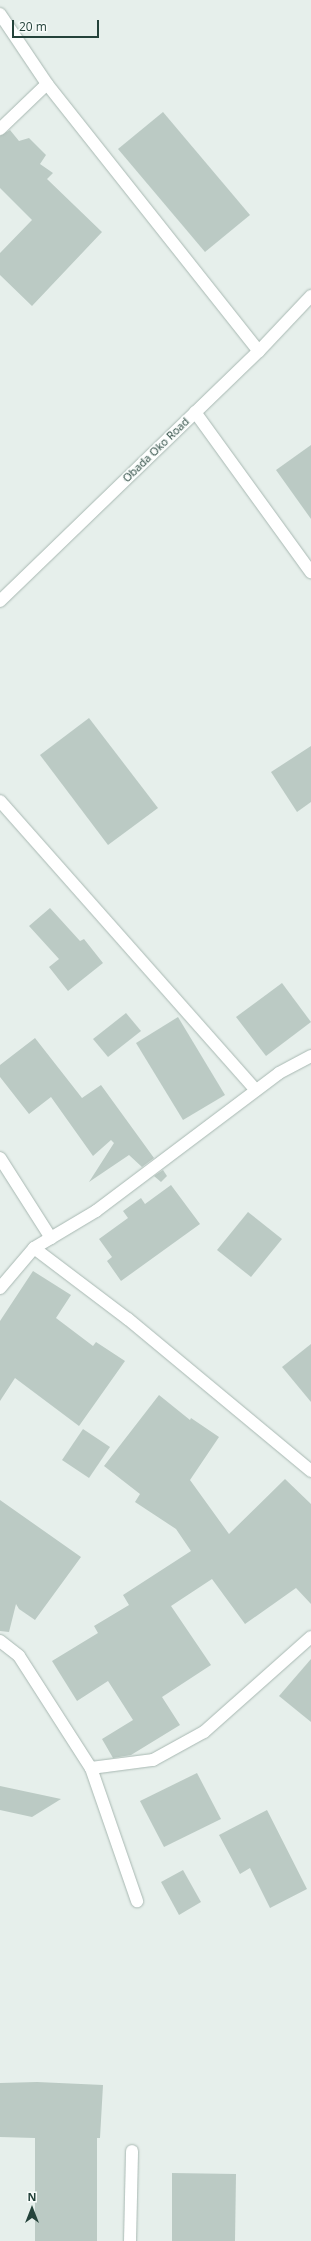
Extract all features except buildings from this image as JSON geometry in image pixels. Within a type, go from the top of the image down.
[{"type":"street","points":[[0,14],[47,84],[259,351]]},
{"type":"street","points":[[0,129],[47,84]]},
{"type":"street","name":"Obada Oko Road","points":[[0,601],[259,351],[311,296]]},
{"type":"street","points":[[195,412],[311,572]]},
{"type":"street","points":[[0,801],[256,1090]]},
{"type":"street","points":[[0,1288],[34,1248],[96,1211],[279,1073],[311,1056]]},
{"type":"street","points":[[0,1158],[50,1238]]},
{"type":"street","points":[[34,1248],[128,1318],[311,1472]]},
{"type":"street","points":[[91,1768],[153,1760],[204,1732],[311,1637]]},
{"type":"street","points":[[0,1641],[19,1656],[91,1768],[137,1901]]},
{"type":"street","points":[[130,2241],[132,2151]]}]
